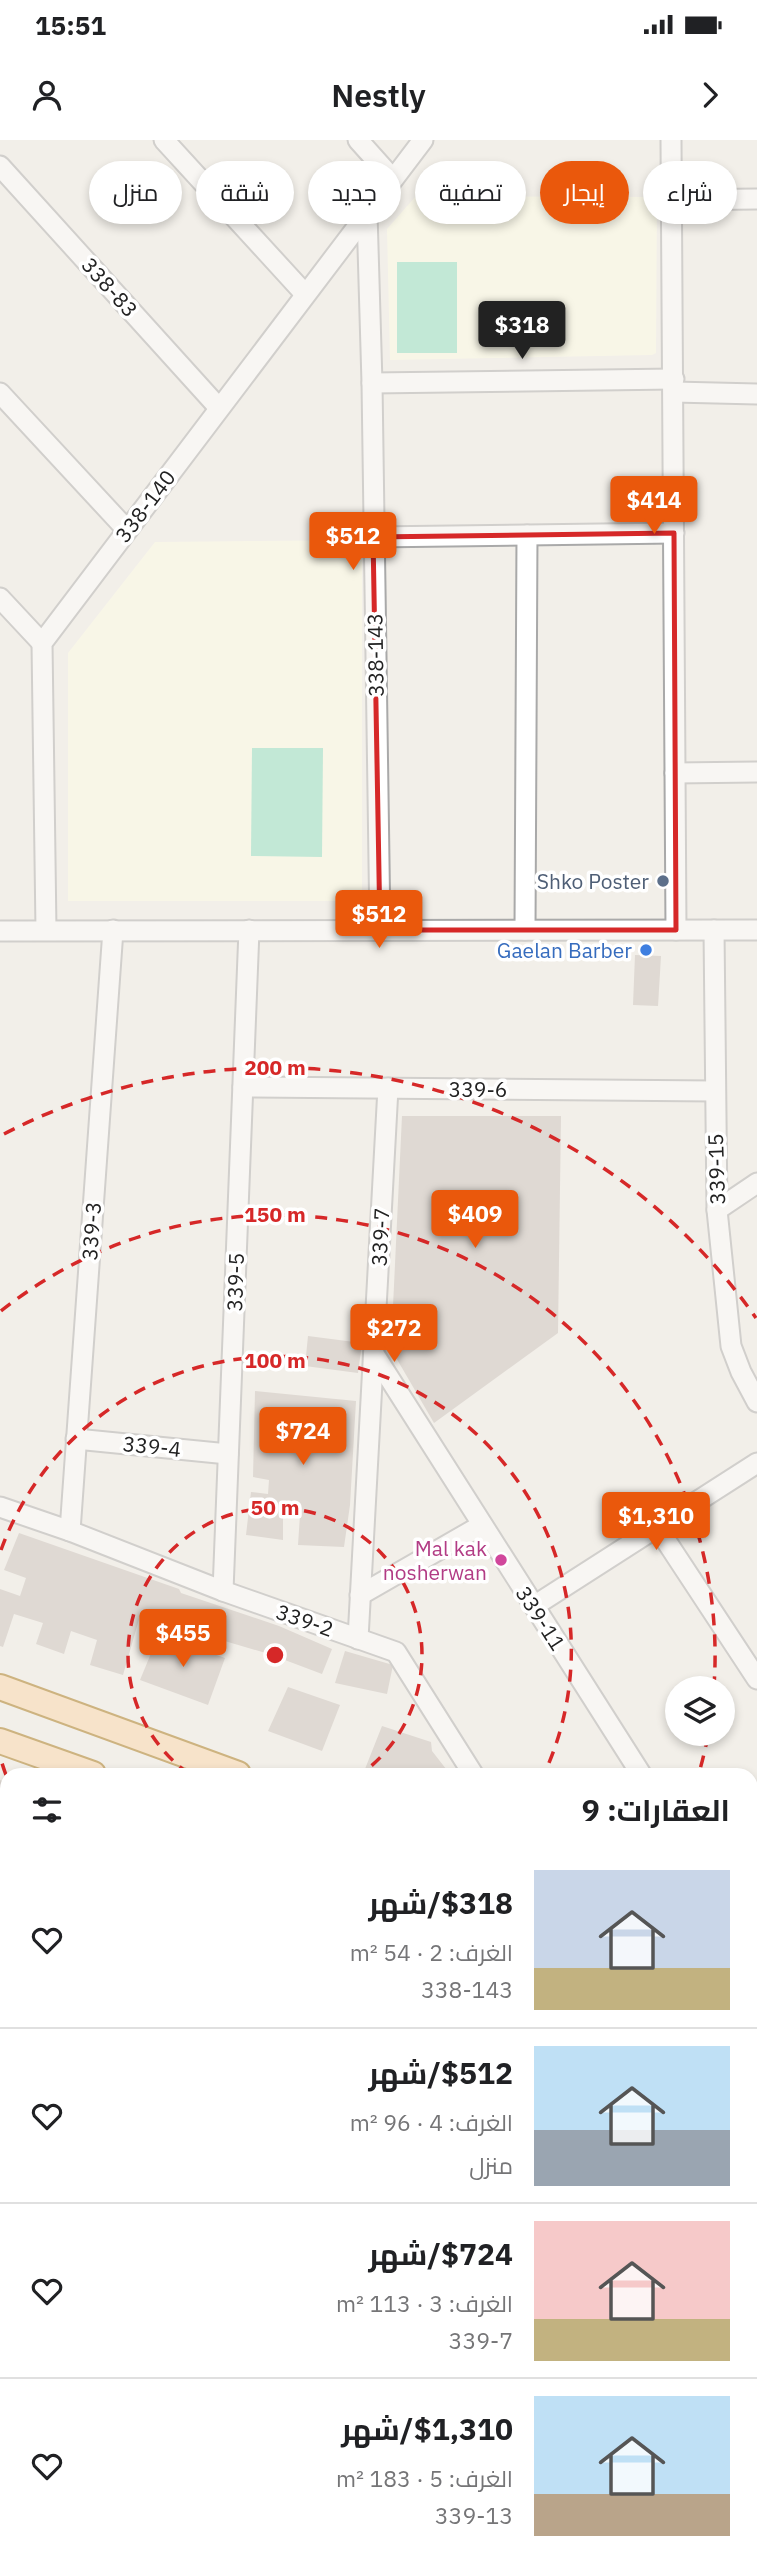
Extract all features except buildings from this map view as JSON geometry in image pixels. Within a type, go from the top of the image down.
[{"type":"main road","points":[[0,1687],[222,1768]]},
{"type":"main road","points":[[0,1741],[76,1768]]},
{"type":"street","points":[[164,140],[305,294]]},
{"type":"street","points":[[358,140],[377,161]]},
{"type":"street","name":"338-140","points":[[401,169],[423,140]]},
{"type":"street","points":[[671,140],[672,161]]},
{"type":"street","name":"338-83","points":[[0,166],[219,408]]},
{"type":"street","points":[[737,199],[757,199]]},
{"type":"street","name":"338-140","points":[[42,643],[359,224]]},
{"type":"street","name":"338-143","points":[[367,224],[380,930]]},
{"type":"street","points":[[673,224],[676,930]]},
{"type":"street","points":[[372,383],[674,386],[757,394]]},
{"type":"street","points":[[0,394],[127,530]]},
{"type":"street","points":[[373,537],[674,533]]},
{"type":"street","points":[[525,930],[527,535]]},
{"type":"street","points":[[0,598],[42,643],[46,930]]},
{"type":"street","points":[[675,772],[757,772]]},
{"type":"street","name":"339-3","points":[[70,1531],[113,930]]},
{"type":"street","name":"339-5","points":[[223,1591],[249,930]]},
{"type":"street","name":"339-15","points":[[714,930],[717,1210],[731,1346],[749,1367],[757,1402]]},
{"type":"street","points":[[0,931],[757,930]]},
{"type":"street","name":"339-6","points":[[243,1087],[714,1091]]},
{"type":"street","name":"339-7","points":[[358,1639],[388,1088]]},
{"type":"street","points":[[717,1210],[757,1183]]},
{"type":"street","name":"339-11","points":[[374,1354],[637,1768]]},
{"type":"street","name":"339-4","points":[[76,1439],[228,1454]]},
{"type":"street","points":[[534,1606],[757,1463]]},
{"type":"street","name":"339-2","points":[[0,1507],[70,1531],[223,1591],[396,1651],[469,1768]]},
{"type":"street","points":[[360,1595],[482,1525]]},
{"type":"street","points":[[657,1528],[757,1679]]},
{"type":"highlighted area","points":[[674,533],[676,930],[380,930],[373,537]]},
{"type":"shaded area","points":[[526,196],[540,197],[540,224],[629,224],[629,197],[643,197],[643,224],[657,224],[656,353],[390,360],[387,229],[391,224],[401,224],[401,213],[415,197],[415,224],[526,224]]},
{"type":"shaded area","points":[[362,540],[362,901],[68,901],[68,653],[155,542]]},
{"type":"green space","points":[[397,262],[457,262],[457,353],[397,353]]},
{"type":"green space","points":[[252,748],[323,748],[322,857],[251,856]]},
{"type":"place","name":"Shko Poster","points":[[663,881]]},
{"type":"place","name":"Gaelan Barber","points":[[646,950]]},
{"type":"place","name":"Mal kak nosherwan","points":[[501,1560]]}]
